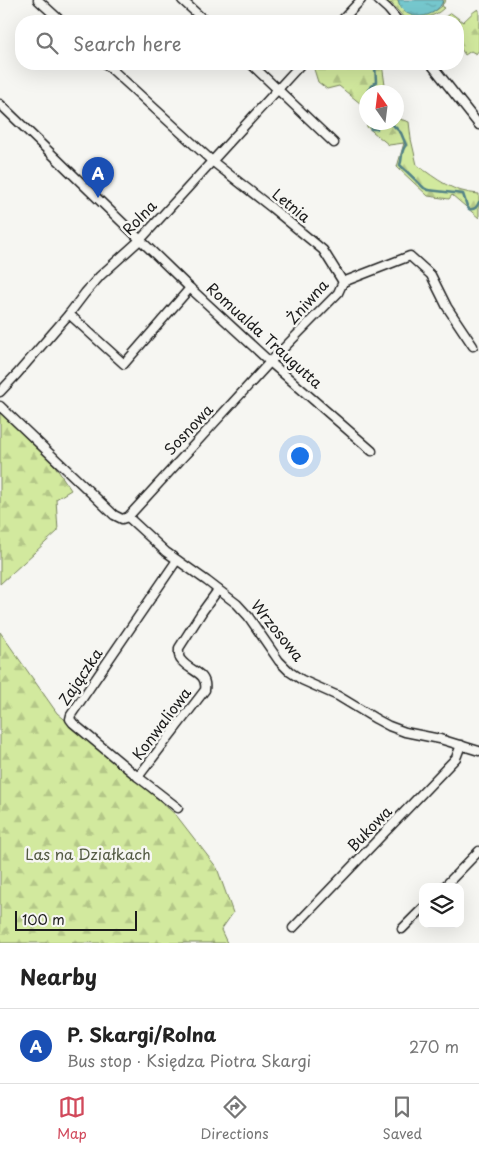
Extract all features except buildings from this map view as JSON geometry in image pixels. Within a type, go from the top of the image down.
[{"type":"street","points":[[38,0],[54,15]]},
{"type":"street","points":[[182,0],[198,15]]},
{"type":"street","points":[[347,15],[361,0]]},
{"type":"street","points":[[378,0],[393,15]]},
{"type":"street","name":"Letnia","points":[[112,70],[212,162],[323,250],[343,282]]},
{"type":"street","points":[[257,70],[334,143]]},
{"type":"street","name":"Rolna","points":[[0,392],[100,276],[140,239],[295,70]]},
{"type":"street","points":[[436,70],[479,125]]},
{"type":"street","name":"Romualda Traugutta","points":[[0,104],[190,288],[270,362],[372,451]]},
{"type":"street","points":[[343,282],[410,256],[431,274],[447,307],[473,346]]},
{"type":"street","name":"Żniwna","points":[[270,362],[338,293],[343,282]]},
{"type":"street","points":[[69,314],[124,364],[190,288]]},
{"type":"street","name":"Sosnowa","points":[[128,517],[270,362]]},
{"type":"street","points":[[0,406],[114,515],[122,519],[128,517]]},
{"type":"street","name":"Wrzosowa","points":[[128,517],[166,552],[237,604],[248,616],[279,661],[290,672],[302,680],[338,696],[390,726],[405,732],[479,751]]},
{"type":"street","name":"Zajączka","points":[[177,560],[70,719],[138,777],[178,808]]},
{"type":"street","name":"Konwaliowa","points":[[138,777],[205,690],[206,684],[203,678],[181,660],[179,648],[218,590]]},
{"type":"street","name":"Bukowa","points":[[294,928],[456,758],[461,745]]},
{"type":"street","points":[[448,883],[479,851]]},
{"type":"street","points":[[402,929],[419,912]]},
{"type":"green space","points":[[384,0],[398,0],[418,15],[402,15],[391,3],[388,5]]},
{"type":"green space","points":[[442,5],[444,8],[435,14],[424,15]]},
{"type":"green space","points":[[479,10],[479,50],[476,54],[471,51],[465,55],[464,21]]},
{"type":"green space","points":[[314,70],[383,70],[385,85],[359,85],[359,102],[339,86],[327,89],[318,82]]},
{"type":"green space","points":[[404,120],[409,122],[417,165],[453,188],[479,194],[479,218],[452,195],[449,199],[428,196],[397,167],[404,143],[389,145],[371,130],[404,130]]},
{"type":"green space","points":[[0,412],[55,466],[71,490],[56,499],[58,531],[0,584]]},
{"type":"green space","name":"Las na Działkach","points":[[0,632],[57,713],[176,815],[217,868],[233,913],[221,930],[227,943],[0,943]]},
{"type":"water","points":[[398,0],[443,0],[435,11],[428,15],[411,15],[401,8]]},
{"type":"waterway","points":[[373,85],[376,82],[375,70]]},
{"type":"waterway","points":[[398,130],[406,145],[400,165],[424,188],[463,194],[469,209],[476,208],[479,202]]},
{"type":"place","name":"P. Skargi/Rolna","points":[[98,198]]}]
